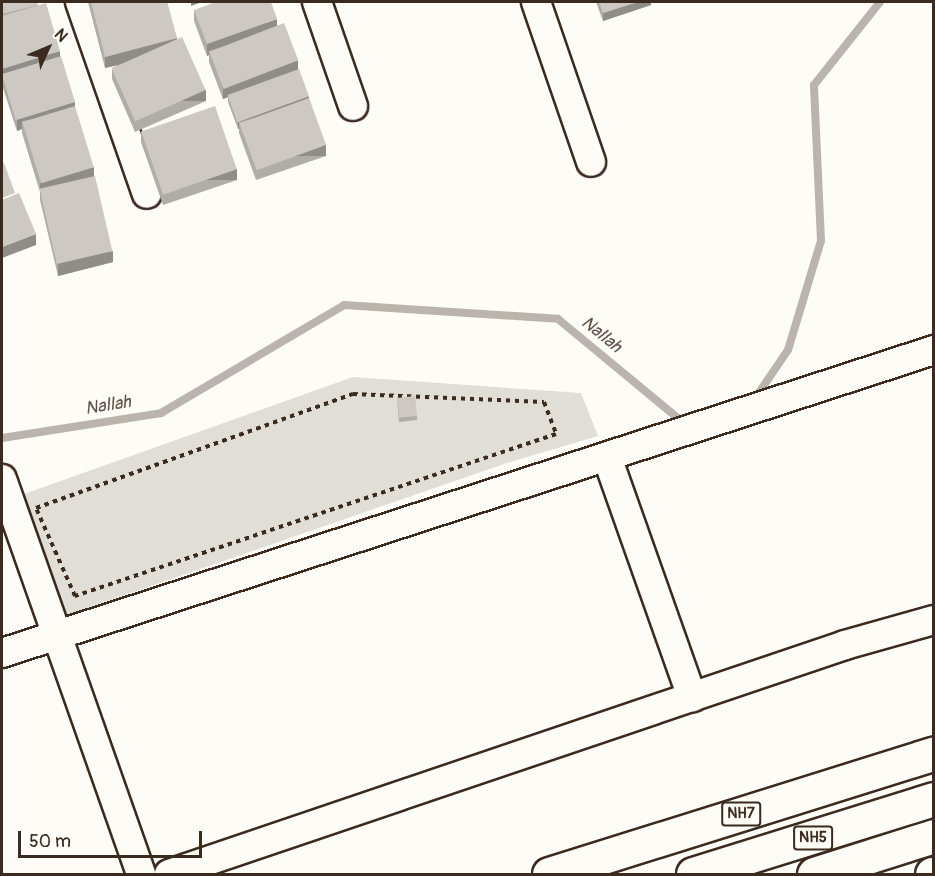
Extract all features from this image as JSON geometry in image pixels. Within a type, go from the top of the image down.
[{"type":"highway","name":"NH7","points":[[549,874],[933,753]]},
{"type":"highway","name":"NH5","points":[[693,874],[933,799]]},
{"type":"highway","name":"NH5","points":[[814,874],[933,836]]},
{"type":"street","points":[[80,2],[147,194]]},
{"type":"street","points":[[317,2],[353,106]]},
{"type":"street","points":[[536,2],[591,162]]},
{"type":"street","points":[[2,653],[933,350]]},
{"type":"street","points":[[607,457],[692,697]]},
{"type":"street","points":[[4,487],[141,874]]},
{"type":"street","points":[[169,874],[845,645],[933,620]]},
{"type":"path","points":[[353,394],[544,402],[556,434],[75,596],[36,508],[353,394]]},
{"type":"shaded area","points":[[353,377],[581,393],[598,436],[507,463],[67,615],[24,494]]},
{"type":"building","points":[[2,2],[37,2],[38,5],[2,14]]},
{"type":"building","points":[[91,2],[167,2],[177,38],[105,57]]},
{"type":"building","points":[[216,2],[271,2],[277,19],[207,44],[194,10]]},
{"type":"building","points":[[599,2],[638,2],[603,13]]},
{"type":"building","points":[[46,3],[60,51],[2,69],[2,16]]},
{"type":"building","points":[[284,23],[298,60],[224,89],[209,52]]},
{"type":"building","points":[[182,37],[206,90],[135,121],[112,68]]},
{"type":"building","points":[[61,56],[75,102],[16,120],[2,74]]},
{"type":"building","points":[[299,69],[309,96],[238,122],[228,95]]},
{"type":"building","points":[[309,98],[326,145],[257,170],[239,123]]},
{"type":"building","points":[[75,106],[94,167],[41,183],[22,122]]},
{"type":"building","points":[[215,106],[237,169],[163,195],[141,131]]},
{"type":"building","points":[[4,163],[15,193],[2,198],[2,164]]},
{"type":"building","points":[[95,176],[112,251],[57,264],[39,189]]},
{"type":"building","points":[[19,193],[36,234],[2,247],[2,200]]},
{"type":"building","points":[[415,396],[417,416],[399,418],[397,398]]},
{"type":"waterway","name":"Nallah","points":[[754,400],[788,350],[821,241],[814,85],[880,2]]},
{"type":"waterway","name":"Nallah","points":[[2,438],[161,413],[344,305],[558,319],[685,424]]}]
